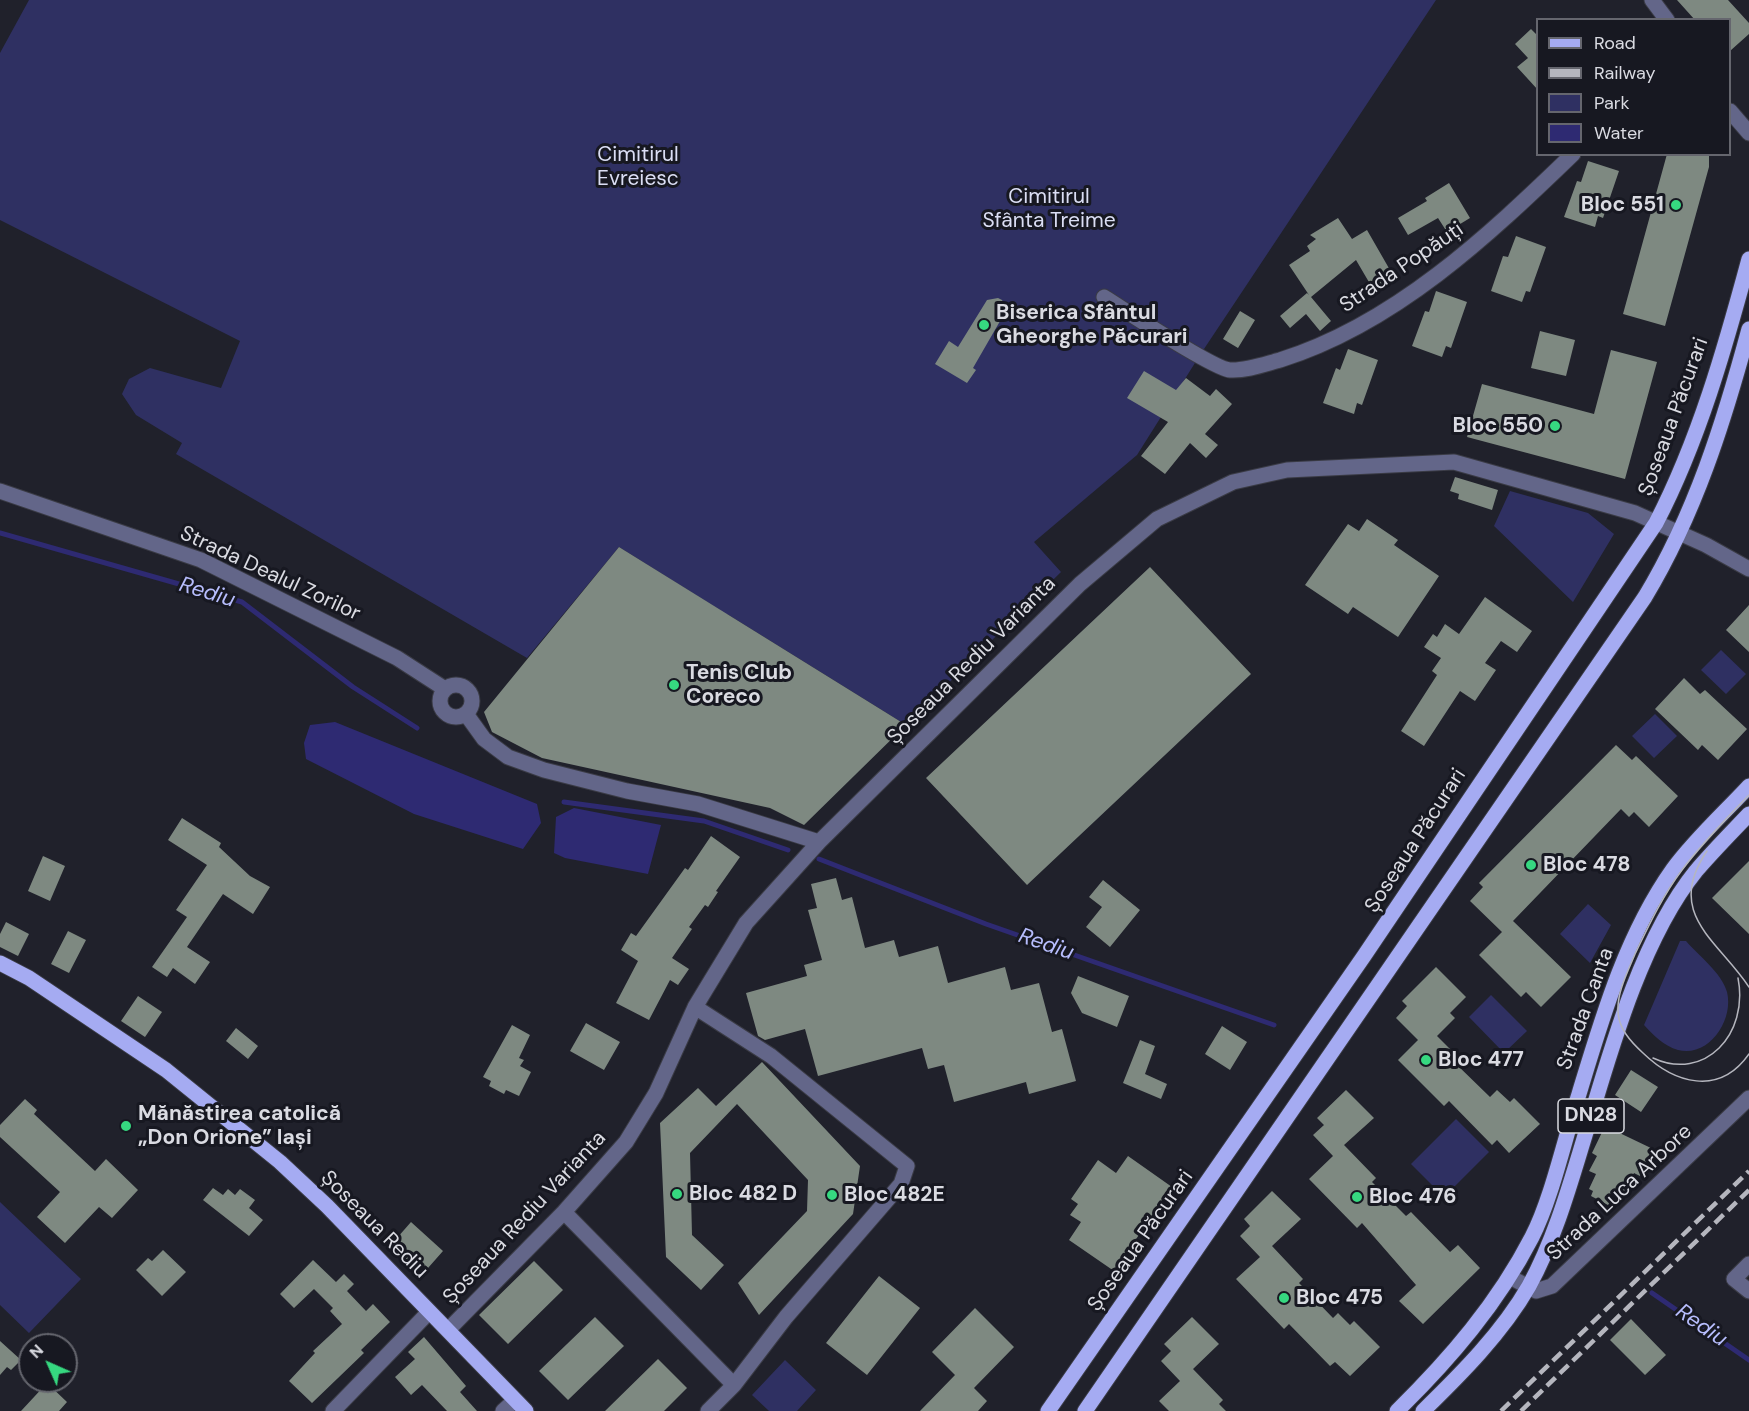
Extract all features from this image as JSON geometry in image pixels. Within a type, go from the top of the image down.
[{"type":"main road","name":"Șoseaua Păcurari","points":[[1048,1411],[1364,956],[1656,523],[1671,495],[1702,416],[1749,259]]},
{"type":"main road","name":"Șoseaua Păcurari","points":[[1085,1411],[1645,597],[1680,533],[1723,425],[1749,329]]},
{"type":"main road","name":"Strada Canta","points":[[1397,1411],[1451,1355],[1488,1310],[1510,1277],[1534,1234],[1605,1012],[1644,919],[1674,868],[1749,786]]},
{"type":"main road","name":"Strada Canta","points":[[1424,1411],[1474,1358],[1528,1287],[1549,1243],[1566,1197],[1620,1022],[1641,969],[1691,878],[1749,814]]},
{"type":"main road","name":"Șoseaua Rediu","points":[[0,963],[29,978],[166,1070],[280,1162],[327,1206],[448,1330],[508,1406],[526,1411]]},
{"type":"street","points":[[1652,0],[1666,18]]},
{"type":"street","points":[[1731,112],[1749,134]]},
{"type":"street","name":"Strada Popăuți","points":[[1104,297],[1229,370],[1261,366],[1300,353],[1365,322],[1427,282],[1499,226],[1571,156]]},
{"type":"street","name":"Șoseaua Rediu Varianta","points":[[448,1330],[564,1212],[626,1142],[656,1093],[695,1006],[746,923],[819,842],[1080,584],[1157,519],[1233,482],[1287,470],[1454,462],[1624,510],[1680,533],[1749,569]]},
{"type":"street","name":"Strada Dealul Zorilor","points":[[0,491],[201,560],[397,658],[445,689]]},
{"type":"street","points":[[460,685],[469,690],[472,705],[466,714],[456,717],[442,710],[440,699],[445,689],[460,685]]},
{"type":"street","points":[[466,714],[484,739],[508,757],[544,770],[627,791],[698,804],[819,842]]},
{"type":"street","points":[[695,1006],[771,1056],[907,1166],[901,1184],[786,1317],[734,1385],[708,1411]]},
{"type":"street","name":"Strada Luca Arbore","points":[[1528,1287],[1536,1291],[1552,1286],[1749,1098]]},
{"type":"street","points":[[564,1212],[734,1385]]},
{"type":"street","points":[[1749,1264],[1734,1279],[1749,1292]]},
{"type":"street","points":[[1510,1277],[1528,1287]]},
{"type":"street","points":[[333,1411],[429,1312]]},
{"type":"green space","name":"Cimitirul Sfânta Treime","points":[[29,0],[1436,0],[1200,355],[1137,455],[1034,542],[1061,572],[906,725],[727,614],[694,647],[720,610],[619,547],[527,658],[176,454],[182,443],[136,415],[122,394],[129,379],[150,368],[221,388],[240,341],[0,220],[0,53]]},
{"type":"green space","points":[[1510,491],[1588,513],[1614,534],[1573,602],[1494,526]]},
{"type":"green space","points":[[1721,650],[1746,674],[1726,694],[1701,670]]},
{"type":"green space","points":[[1655,714],[1677,736],[1654,758],[1632,736]]},
{"type":"green space","points":[[1588,904],[1611,925],[1590,963],[1560,934]]},
{"type":"green space","points":[[1680,941],[1686,941],[1715,971],[1727,992],[1728,1003],[1727,1014],[1717,1034],[1709,1043],[1689,1051],[1668,1046],[1644,1025]]},
{"type":"green space","points":[[1491,995],[1527,1031],[1504,1053],[1469,1017]]},
{"type":"green space","points":[[1456,1119],[1489,1152],[1444,1197],[1411,1164]]},
{"type":"green space","points":[[0,1202],[81,1279],[29,1333],[0,1305]]},
{"type":"green space","points":[[785,1360],[816,1390],[797,1411],[769,1411],[752,1395]]},
{"type":"water","points":[[335,722],[537,804],[541,823],[523,849],[414,814],[306,759],[304,743],[310,725]]},
{"type":"water","points":[[574,808],[661,825],[648,874],[565,858],[554,853],[556,817]]},
{"type":"building","points":[[1677,0],[1728,0],[1749,23],[1749,34],[1731,50],[1731,18],[1693,18]]},
{"type":"building","points":[[1531,29],[1536,34],[1536,88],[1517,67],[1528,58],[1515,44]]},
{"type":"building","name":"Bloc 551","points":[[1666,156],[1709,156],[1709,167],[1665,326],[1623,314]]},
{"type":"building","points":[[1588,161],[1619,171],[1603,218],[1598,216],[1595,227],[1564,217],[1577,181],[1581,182]]},
{"type":"building","points":[[1449,183],[1470,218],[1447,232],[1438,218],[1408,235],[1398,218],[1427,201],[1425,198]]},
{"type":"building","points":[[1338,218],[1352,239],[1367,230],[1394,277],[1373,289],[1356,260],[1311,297],[1331,321],[1320,331],[1306,314],[1290,328],[1280,316],[1307,293],[1309,295],[1289,265],[1310,251],[1307,246],[1316,239],[1310,235]]},
{"type":"building","points":[[1516,236],[1546,247],[1530,292],[1526,291],[1522,302],[1491,291],[1503,256],[1508,257]]},
{"type":"building","points":[[1436,291],[1467,302],[1451,348],[1446,346],[1442,357],[1412,346],[1425,311],[1429,312]]},
{"type":"building","points":[[998,298],[1002,300],[1007,309],[973,368],[976,370],[967,383],[935,364],[949,341],[958,347],[987,300]]},
{"type":"building","points":[[1240,311],[1255,320],[1238,348],[1223,339]]},
{"type":"building","points":[[1540,331],[1575,340],[1566,376],[1531,368]]},
{"type":"building","points":[[1348,349],[1378,360],[1362,405],[1357,403],[1354,414],[1323,403],[1336,368],[1340,370]]},
{"type":"building","name":"Bloc 550","points":[[1611,350],[1657,362],[1625,479],[1467,437],[1482,384],[1594,414]]},
{"type":"building","points":[[1144,371],[1176,390],[1186,378],[1210,396],[1216,389],[1232,404],[1205,434],[1218,445],[1206,458],[1190,443],[1165,474],[1141,456],[1168,422],[1127,398]]},
{"type":"building","points":[[1455,477],[1498,490],[1492,510],[1458,499],[1459,494],[1450,491]]},
{"type":"building","points":[[1367,519],[1398,540],[1394,545],[1439,576],[1398,637],[1353,607],[1348,614],[1305,585],[1348,524],[1359,531]]},
{"type":"building","name":"Tenis Club Coreco","points":[[619,547],[906,725],[804,825],[770,808],[542,758],[492,732],[484,712]]},
{"type":"building","points":[[1150,567],[1251,674],[1027,885],[926,778]]},
{"type":"building","points":[[1485,597],[1532,631],[1517,652],[1501,641],[1485,663],[1496,670],[1475,701],[1460,691],[1424,746],[1401,731],[1437,675],[1432,671],[1441,658],[1424,647],[1433,634],[1437,637],[1445,624],[1459,634]]},
{"type":"building","points":[[1749,605],[1749,652],[1726,630]]},
{"type":"building","points":[[1684,678],[1700,694],[1705,690],[1747,729],[1718,760],[1702,745],[1698,750],[1655,709]]},
{"type":"building","points":[[1616,745],[1632,760],[1636,756],[1678,796],[1649,827],[1634,812],[1629,817],[1621,809],[1513,921],[1571,977],[1541,1007],[1526,992],[1521,997],[1479,955],[1502,932],[1470,901],[1483,887],[1479,883]]},
{"type":"building","points":[[182,818],[221,843],[219,847],[250,876],[270,887],[253,914],[223,894],[187,947],[210,962],[195,984],[173,968],[167,977],[152,967],[187,917],[176,910],[207,865],[168,840]]},
{"type":"building","points":[[711,836],[740,857],[716,891],[718,892],[708,907],[705,905],[689,927],[692,929],[672,958],[689,969],[678,985],[670,980],[649,1020],[616,1003],[638,961],[621,950],[631,933],[636,936],[685,868],[688,870]]},
{"type":"building","points":[[43,856],[65,866],[50,901],[28,891]]},
{"type":"building","points":[[1749,861],[1749,934],[1712,898]]},
{"type":"building","points":[[836,878],[842,900],[852,897],[865,948],[894,940],[899,957],[938,946],[948,983],[1005,967],[1011,990],[1039,983],[1052,1032],[1062,1029],[1076,1081],[1029,1094],[1026,1082],[954,1102],[944,1065],[928,1069],[922,1048],[818,1076],[805,1029],[765,1040],[758,1036],[746,993],[807,976],[804,965],[822,960],[808,910],[817,908],[811,884]]},
{"type":"building","points":[[1103,880],[1140,910],[1110,947],[1086,927],[1102,907],[1089,897]]},
{"type":"building","points":[[6,922],[29,934],[18,956],[0,947],[0,934]]},
{"type":"building","points":[[68,931],[86,940],[69,973],[51,964]]},
{"type":"building","name":"Bloc 477","points":[[1436,967],[1466,997],[1450,1013],[1455,1018],[1437,1036],[1458,1057],[1453,1061],[1490,1097],[1497,1090],[1510,1102],[1514,1098],[1540,1124],[1509,1153],[1497,1140],[1492,1145],[1449,1101],[1444,1106],[1398,1060],[1418,1040],[1396,1018],[1407,1006],[1402,1001]]},
{"type":"building","points":[[1078,976],[1129,996],[1117,1027],[1082,1013],[1071,993]]},
{"type":"building","points":[[138,996],[162,1012],[145,1037],[121,1021]]},
{"type":"building","points":[[586,1023],[620,1042],[604,1070],[570,1051]]},
{"type":"building","points":[[512,1025],[530,1035],[519,1058],[524,1060],[520,1066],[531,1072],[519,1096],[506,1090],[504,1094],[489,1086],[491,1081],[483,1077]]},
{"type":"building","points":[[1222,1026],[1247,1042],[1230,1070],[1205,1054]]},
{"type":"building","points":[[236,1028],[258,1046],[248,1059],[226,1041]]},
{"type":"building","points":[[1140,1040],[1155,1046],[1145,1074],[1167,1084],[1161,1099],[1123,1083]]},
{"type":"building","name":"Bloc 482E","points":[[762,1062],[860,1166],[853,1214],[759,1315],[738,1283],[807,1211],[808,1180],[737,1104],[690,1153],[692,1235],[724,1265],[701,1290],[666,1257],[660,1123],[698,1088],[716,1106]]},
{"type":"building","points":[[1631,1070],[1658,1087],[1641,1112],[1615,1095]]},
{"type":"building","name":"Bloc 476","points":[[1346,1090],[1374,1118],[1344,1145],[1376,1178],[1372,1182],[1406,1216],[1411,1212],[1450,1252],[1458,1245],[1480,1268],[1423,1324],[1399,1301],[1416,1285],[1362,1223],[1357,1228],[1309,1179],[1333,1156],[1313,1135],[1324,1125],[1317,1118]]},
{"type":"building","name":"Mănăstirea catolică „Don Orione” Iași","points":[[25,1099],[37,1110],[34,1114],[95,1171],[106,1159],[138,1190],[112,1218],[99,1207],[65,1243],[37,1217],[60,1192],[0,1137],[0,1125]]},
{"type":"building","points":[[1605,1126],[1653,1149],[1640,1176],[1634,1173],[1624,1194],[1618,1191],[1608,1205],[1591,1196],[1593,1191],[1589,1189],[1596,1174],[1589,1171],[1597,1156],[1592,1153]]},
{"type":"building","points":[[1128,1156],[1172,1187],[1114,1271],[1069,1240],[1081,1222],[1070,1215],[1078,1204],[1071,1199],[1098,1160],[1116,1173]]},
{"type":"building","points":[[213,1188],[223,1195],[228,1189],[235,1195],[240,1189],[255,1200],[249,1208],[263,1220],[249,1236],[203,1200]]},
{"type":"building","name":"Bloc 475","points":[[1272,1191],[1301,1219],[1272,1246],[1303,1279],[1299,1283],[1333,1318],[1338,1313],[1350,1325],[1354,1321],[1380,1347],[1350,1376],[1335,1362],[1330,1366],[1289,1324],[1284,1329],[1236,1279],[1260,1257],[1240,1236],[1250,1226],[1244,1219]]},
{"type":"building","points":[[411,1222],[443,1251],[428,1268],[425,1265],[418,1272],[390,1246]]},
{"type":"building","points":[[163,1250],[186,1272],[162,1296],[136,1270],[148,1258],[152,1261]]},
{"type":"building","points":[[313,1260],[336,1282],[344,1274],[354,1284],[347,1291],[366,1311],[373,1304],[390,1322],[361,1350],[364,1353],[312,1403],[289,1381],[315,1353],[313,1351],[342,1324],[330,1311],[333,1308],[314,1289],[294,1308],[280,1294]]},
{"type":"building","points":[[534,1261],[563,1290],[508,1344],[479,1315]]},
{"type":"building","points":[[879,1276],[920,1308],[867,1375],[826,1343]]},
{"type":"building","points":[[975,1308],[1014,1347],[974,1388],[987,1401],[978,1411],[920,1411],[955,1375],[932,1352]]},
{"type":"building","points":[[595,1317],[624,1346],[568,1400],[539,1371]]},
{"type":"building","points":[[1192,1317],[1219,1344],[1193,1369],[1223,1400],[1219,1404],[1226,1411],[1169,1411],[1159,1401],[1180,1381],[1161,1361],[1171,1351],[1164,1344]]},
{"type":"building","points":[[1631,1319],[1666,1355],[1645,1375],[1610,1340]]},
{"type":"building","points":[[424,1337],[466,1386],[460,1392],[477,1411],[447,1411],[422,1385],[411,1395],[395,1377],[415,1359],[408,1352]]},
{"type":"building","points":[[0,1341],[18,1357],[18,1363],[11,1370],[7,1367],[0,1375]]},
{"type":"building","points":[[658,1359],[687,1388],[664,1411],[605,1411]]},
{"type":"building","points":[[38,1393],[58,1393],[67,1402],[59,1411],[21,1411]]},
{"type":"waterway","name":"Rediu","points":[[0,533],[242,602],[353,687],[417,728]]},
{"type":"waterway","name":"Rediu","points":[[564,802],[704,821],[788,850]]},
{"type":"waterway","name":"Rediu","points":[[819,859],[986,924],[1274,1025]]},
{"type":"waterway","name":"Rediu","points":[[1652,1293],[1749,1360]]},
{"type":"tram line","points":[[1749,795],[1714,831],[1669,890],[1626,974],[1618,1004],[1620,1023],[1634,1044],[1655,1063],[1682,1078],[1696,1081],[1724,1076],[1737,1068],[1749,1054]]},
{"type":"tram line","points":[[1707,851],[1695,873],[1691,892],[1693,909],[1700,925],[1749,987]]},
{"type":"tram line","points":[[1653,1058],[1672,1064],[1690,1064],[1706,1058],[1719,1048],[1730,1034],[1737,1017],[1740,998],[1738,978]]},
{"type":"railway","points":[[1501,1411],[1749,1171]]},
{"type":"railway","points":[[1521,1411],[1749,1190]]},
{"type":"place","name":"Bloc 551","points":[[1676,205]]},
{"type":"place","name":"Biserica Sfântul Gheorghe Păcurari","points":[[984,325]]},
{"type":"place","name":"Bloc 550","points":[[1555,426]]},
{"type":"place","name":"Tenis Club Coreco","points":[[674,685]]},
{"type":"place","name":"Bloc 478","points":[[1531,865]]},
{"type":"place","name":"Bloc 477","points":[[1426,1060]]},
{"type":"place","name":"Mănăstirea catolică „Don Orione” Iași","points":[[126,1126]]},
{"type":"place","name":"Bloc 482 D","points":[[677,1194]]},
{"type":"place","name":"Bloc 482E","points":[[832,1195]]},
{"type":"place","name":"Bloc 476","points":[[1357,1197]]},
{"type":"place","name":"Bloc 475","points":[[1284,1298]]},
{"type":"park label","name":"Cimitirul Evreiesc","points":[[638,167]]}]
